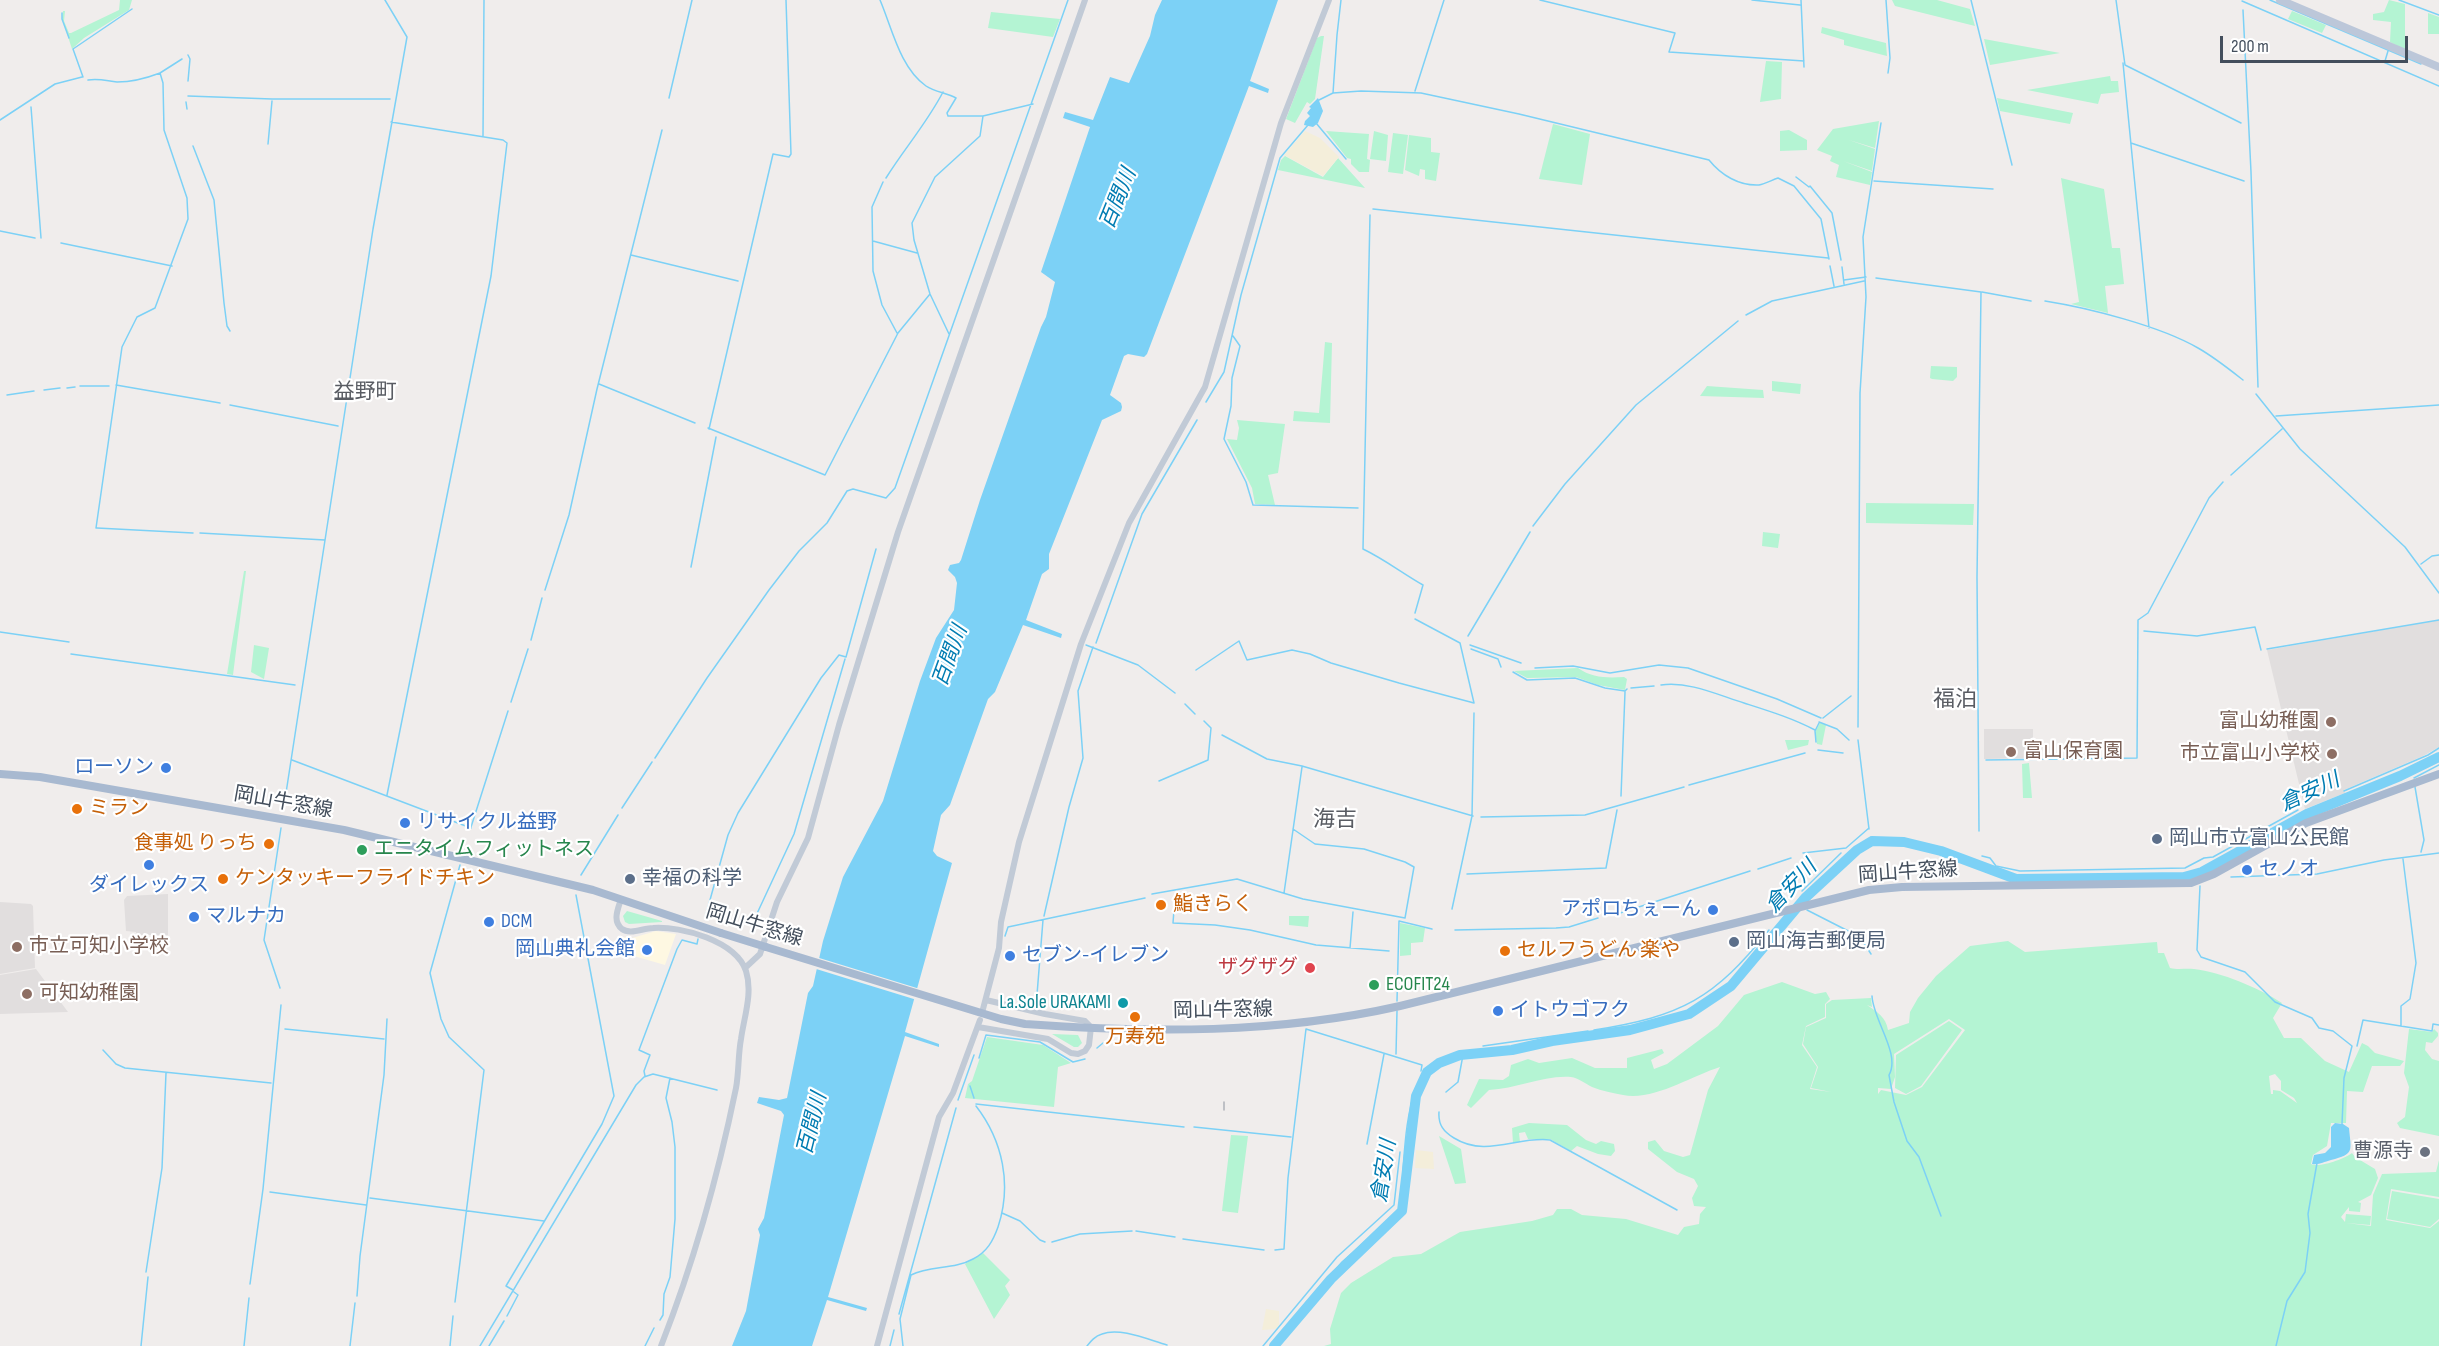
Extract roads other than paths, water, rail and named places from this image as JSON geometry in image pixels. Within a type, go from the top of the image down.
[{"type":"main road","points":[[2280,0],[2439,67]]},
{"type":"main road","name":"岡山牛窓線","points":[[0,774],[49,778],[344,830],[593,890],[721,933],[1001,1020],[1025,1024],[1091,1028],[1242,1029],[1354,1017],[1853,893],[1886,888],[2191,883],[2214,874],[2306,823],[2439,774]]},
{"type":"street","points":[[745,968],[760,954],[777,902],[808,838],[848,693],[898,532],[1085,0]]},
{"type":"street","points":[[983,1009],[999,948],[1001,922],[1019,842],[1076,659],[1129,523],[1204,387],[1281,123],[1329,0]]},
{"type":"street","points":[[621,899],[616,917],[617,924],[622,929],[630,931],[652,928],[673,929],[714,941],[731,949],[745,968],[749,985],[736,1087],[720,1162],[693,1257],[661,1346]]},
{"type":"street","points":[[878,1346],[939,1117],[952,1094],[979,1023],[1048,1039],[1071,1053],[1078,1054],[1085,1051],[1089,1045],[1091,1028],[1084,1021],[986,1000]]},
{"type":"water","name":"百間川","points":[[1162,0],[1278,0],[1250,81],[1269,89],[1268,93],[1249,86],[1147,354],[1144,357],[1128,354],[1124,356],[1110,395],[1121,403],[1121,411],[1102,420],[1049,554],[1049,569],[1042,574],[1026,620],[1062,634],[1061,638],[1023,625],[995,692],[988,699],[950,805],[941,815],[933,851],[937,856],[952,863],[905,1032],[939,1044],[939,1047],[905,1036],[828,1297],[867,1308],[866,1311],[827,1300],[812,1346],[732,1346],[746,1311],[760,1235],[758,1229],[764,1218],[784,1115],[781,1111],[757,1103],[759,1097],[779,1100],[787,1098],[808,993],[813,986],[823,941],[843,877],[883,801],[920,681],[936,638],[954,610],[957,583],[948,570],[950,565],[959,563],[961,560],[980,500],[1046,317],[1055,282],[1041,272],[1090,127],[1063,118],[1065,112],[1093,120],[1110,77],[1129,83],[1150,36],[1155,15]]},
{"type":"water","points":[[1318,98],[1323,111],[1318,123],[1313,127],[1304,125],[1310,116],[1307,113],[1311,108],[1309,107]]},
{"type":"water","points":[[2335,1123],[2349,1128],[2350,1150],[2339,1158],[2312,1164],[2314,1155],[2325,1153],[2331,1147],[2331,1127]]},
{"type":"waterway","points":[[286,793],[373,229],[407,37],[385,0]]},
{"type":"waterway","points":[[483,136],[484,0]]},
{"type":"waterway","points":[[669,98],[692,0]]},
{"type":"waterway","points":[[709,429],[773,154],[789,157],[791,154],[786,0]]},
{"type":"waterway","points":[[880,0],[898,47],[910,69],[926,86],[956,98],[947,113],[948,116],[983,116],[1033,104]]},
{"type":"waterway","points":[[655,758],[707,678],[769,590],[799,551],[827,523],[847,491],[853,489],[886,498],[895,488],[1068,0]]},
{"type":"waterway","points":[[1333,93],[1341,0]]},
{"type":"waterway","points":[[1415,91],[1444,0]]},
{"type":"waterway","points":[[1540,0],[1675,33],[1669,52],[1804,61]]},
{"type":"waterway","points":[[1752,0],[1800,5]]},
{"type":"waterway","points":[[1801,0],[1804,67]]},
{"type":"waterway","points":[[1886,0],[1890,58],[1888,73]]},
{"type":"waterway","points":[[1971,0],[2012,165]]},
{"type":"waterway","points":[[2116,0],[2125,65],[2241,123]]},
{"type":"waterway","points":[[2270,0],[2421,64]]},
{"type":"waterway","points":[[2399,0],[2439,15]]},
{"type":"waterway","points":[[2242,1],[2439,86]]},
{"type":"waterway","points":[[83,77],[73,49],[132,9]]},
{"type":"waterway","points":[[2243,10],[2258,387]]},
{"type":"waterway","points":[[62,13],[69,38]]},
{"type":"waterway","points":[[2385,61],[2388,51]]},
{"type":"waterway","points":[[188,55],[190,59],[188,81]]},
{"type":"waterway","points":[[160,73],[182,59]]},
{"type":"waterway","points":[[2123,63],[2149,328]]},
{"type":"waterway","points":[[88,80],[128,81],[160,73],[163,83],[164,130],[187,198],[188,219],[155,308],[137,317],[122,347],[96,528]]},
{"type":"waterway","points":[[0,120],[55,84],[82,77]]},
{"type":"waterway","points":[[1317,101],[1333,93],[1361,91],[1421,93],[1709,160],[1725,175],[1744,184],[1759,185],[1778,178],[1794,186],[1821,219],[1829,259]]},
{"type":"waterway","points":[[886,178],[943,92]]},
{"type":"waterway","points":[[188,96],[390,99]]},
{"type":"waterway","points":[[268,144],[272,101]]},
{"type":"waterway","points":[[186,102],[187,109]]},
{"type":"waterway","points":[[31,107],[41,238]]},
{"type":"waterway","points":[[949,334],[930,294],[914,240],[912,223],[935,177],[980,136],[983,116]]},
{"type":"waterway","points":[[387,795],[491,276],[507,143],[503,140],[391,122]]},
{"type":"waterway","points":[[1316,123],[1346,159]]},
{"type":"waterway","points":[[1858,727],[1860,393],[1866,297],[1863,237],[1881,123]]},
{"type":"waterway","points":[[1206,402],[1224,372],[1241,295],[1280,158],[1308,125]]},
{"type":"waterway","points":[[545,590],[569,515],[597,389],[662,130]]},
{"type":"waterway","points":[[2131,143],[2244,181]]},
{"type":"waterway","points":[[193,146],[214,200],[224,303],[227,326],[230,331]]},
{"type":"waterway","points":[[1796,177],[1809,187]]},
{"type":"waterway","points":[[1874,181],[1993,189]]},
{"type":"waterway","points":[[883,182],[872,207],[873,271],[882,305],[897,333]]},
{"type":"waterway","points":[[1810,186],[1832,213],[1841,260]]},
{"type":"waterway","points":[[1373,209],[1828,258]]},
{"type":"waterway","points":[[1370,215],[1363,549],[1423,585],[1415,613]]},
{"type":"waterway","points":[[0,231],[35,238]]},
{"type":"waterway","points":[[873,241],[917,253]]},
{"type":"waterway","points":[[61,243],[172,266]]},
{"type":"waterway","points":[[631,255],[738,281]]},
{"type":"waterway","points":[[1830,266],[1834,286]]},
{"type":"waterway","points":[[1842,267],[1844,284]]},
{"type":"waterway","points":[[1844,280],[1866,277]]},
{"type":"waterway","points":[[1876,278],[1981,292],[1977,577],[1979,831]]},
{"type":"waterway","points":[[1746,315],[1772,301],[1864,281]]},
{"type":"waterway","points":[[1982,292],[2031,301]]},
{"type":"waterway","points":[[708,428],[825,475],[898,333],[930,294]]},
{"type":"waterway","points":[[2045,301],[2103,313],[2164,332],[2204,352],[2243,380]]},
{"type":"waterway","points":[[1533,526],[1565,484],[1636,405],[1738,321]]},
{"type":"waterway","points":[[1233,336],[1240,346],[1232,378],[1231,406],[1224,439],[1246,482],[1253,505],[1358,508]]},
{"type":"waterway","points":[[599,384],[695,423]]},
{"type":"waterway","points":[[116,385],[220,403]]},
{"type":"waterway","points":[[80,386],[109,386]]},
{"type":"waterway","points":[[67,388],[75,387]]},
{"type":"waterway","points":[[44,390],[60,388]]},
{"type":"waterway","points":[[7,395],[34,391]]},
{"type":"waterway","points":[[2256,394],[2300,449],[2405,547],[2439,593]]},
{"type":"waterway","points":[[230,405],[338,426]]},
{"type":"waterway","points":[[2276,416],[2439,405]]},
{"type":"waterway","points":[[1096,643],[1142,514],[1197,420]]},
{"type":"waterway","points":[[2231,475],[2282,429]]},
{"type":"waterway","points":[[691,567],[716,437]]},
{"type":"waterway","points":[[1986,760],[2137,758],[2138,620],[2148,613],[2209,498],[2223,482]]},
{"type":"waterway","points":[[97,528],[193,533]]},
{"type":"waterway","points":[[1468,636],[1530,532]]},
{"type":"waterway","points":[[200,533],[325,540]]},
{"type":"waterway","points":[[705,918],[728,835],[738,813],[821,678],[839,655],[846,657],[876,549]]},
{"type":"waterway","points":[[2421,564],[2432,556],[2439,555]]},
{"type":"waterway","points":[[531,640],[542,598]]},
{"type":"waterway","points":[[1415,619],[1460,643],[1474,703]]},
{"type":"waterway","points":[[2267,649],[2439,620]]},
{"type":"waterway","points":[[2144,631],[2197,636],[2255,627],[2261,650]]},
{"type":"waterway","points":[[0,632],[69,642]]},
{"type":"waterway","points":[[1196,670],[1239,641],[1247,660],[1292,650],[1474,703]]},
{"type":"waterway","points":[[1086,645],[1138,665],[1175,693]]},
{"type":"waterway","points":[[1470,645],[1521,663]]},
{"type":"waterway","points":[[1044,916],[1069,807],[1083,758],[1078,691],[1093,647]]},
{"type":"waterway","points":[[511,702],[528,649]]},
{"type":"waterway","points":[[1471,649],[1498,659],[1501,667]]},
{"type":"waterway","points":[[71,654],[295,685]]},
{"type":"waterway","points":[[752,932],[754,920],[794,834],[845,659]]},
{"type":"waterway","points":[[1535,668],[1573,666],[1610,673],[1659,665],[1688,668],[1777,699],[1821,718]]},
{"type":"waterway","points":[[1513,672],[1527,680],[1575,678],[1605,688],[1625,691],[1627,689]]},
{"type":"waterway","points":[[1661,685],[1682,685],[1703,690],[1780,715],[1815,730]]},
{"type":"waterway","points":[[1631,688],[1654,686]]},
{"type":"waterway","points":[[1621,796],[1625,692]]},
{"type":"waterway","points":[[1823,718],[1851,696]]},
{"type":"waterway","points":[[1185,704],[1195,714]]},
{"type":"waterway","points":[[471,827],[508,711]]},
{"type":"waterway","points":[[1452,909],[1472,816],[1474,713]]},
{"type":"waterway","points":[[1204,721],[1211,728]]},
{"type":"waterway","points":[[1819,722],[1837,729],[1849,740]]},
{"type":"waterway","points":[[1816,742],[1815,731],[1819,723]]},
{"type":"waterway","points":[[1159,781],[1208,760],[1211,728]]},
{"type":"waterway","points":[[1222,735],[1267,759],[1302,766],[1473,816]]},
{"type":"waterway","points":[[1858,740],[1869,829]]},
{"type":"waterway","points":[[2344,791],[2428,755],[2439,748]]},
{"type":"waterway","points":[[1818,750],[1843,753]]},
{"type":"waterway","points":[[1689,785],[1805,753]]},
{"type":"waterway","name":"倉安川","points":[[1274,1346],[1331,1279],[1402,1211],[1416,1096],[1427,1072],[1439,1063],[1460,1055],[1512,1050],[1552,1041],[1630,1030],[1689,1014],[1731,986],[1805,898],[1857,850],[1872,841],[1904,842],[1941,851],[2016,879],[2184,877],[2202,872],[2307,814],[2400,776],[2439,757]]},
{"type":"waterway","points":[[292,760],[471,828]]},
{"type":"waterway","points":[[622,808],[652,762]]},
{"type":"waterway","points":[[2414,778],[2439,765]]},
{"type":"waterway","points":[[1284,893],[1302,767]]},
{"type":"waterway","points":[[1481,817],[1585,815],[1684,787]]},
{"type":"waterway","points":[[2415,787],[2424,840],[2421,852]]},
{"type":"waterway","points":[[1467,874],[1606,868],[1617,810]]},
{"type":"waterway","points":[[1982,856],[1990,858],[1996,866],[2020,871],[2185,868],[2204,858],[2213,857],[2298,810]]},
{"type":"waterway","points":[[581,875],[618,815]]},
{"type":"waterway","points":[[280,988],[264,940],[281,828]]},
{"type":"waterway","points":[[1803,853],[1846,848],[1869,828]]},
{"type":"waterway","points":[[1152,894],[1237,879],[1303,899],[1405,918],[1414,867],[1364,849],[1315,844],[1293,829]]},
{"type":"waterway","name":"倉安川","points":[[1871,837],[1872,841]]},
{"type":"waterway","points":[[1802,891],[1841,853]]},
{"type":"waterway","points":[[2231,877],[2317,874],[2384,860],[2439,853]]},
{"type":"waterway","points":[[1758,869],[1791,858]]},
{"type":"waterway","points":[[2401,1026],[2401,1006],[2410,999],[2416,963],[2403,859]]},
{"type":"waterway","points":[[455,1302],[484,1070],[449,1037],[441,1019],[430,973],[460,865]]},
{"type":"waterway","points":[[1614,915],[1750,871]]},
{"type":"waterway","points":[[2200,886],[2197,950],[2201,957],[2245,972],[2275,1002],[2312,1018],[2319,1028],[2333,1031],[2352,1046],[2344,1078],[2342,1124]]},
{"type":"waterway","points":[[513,1290],[506,1286],[602,1124],[614,1096],[576,895]]},
{"type":"waterway","points":[[1175,896],[1173,923],[1215,925],[1250,930],[1316,945],[1389,951]]},
{"type":"waterway","points":[[1005,936],[1008,927],[1145,898]]},
{"type":"waterway","points":[[1807,910],[1860,937],[1871,954]]},
{"type":"waterway","points":[[1350,948],[1353,912]]},
{"type":"waterway","points":[[1603,916],[1613,913]]},
{"type":"waterway","points":[[1455,930],[1569,927],[1598,918]]},
{"type":"waterway","points":[[1036,1007],[1043,920]]},
{"type":"waterway","points":[[1397,1001],[1399,921],[1432,929]]},
{"type":"waterway","points":[[1594,1030],[1651,1018],[1694,1001],[1731,973],[1769,930]]},
{"type":"waterway","points":[[645,1076],[644,1071],[650,1055],[639,1050],[677,949],[682,940],[697,944],[698,939]]},
{"type":"waterway","points":[[1872,996],[1892,1057],[1889,1075],[1894,1102],[1907,1141],[1919,1157],[1941,1216]]},
{"type":"waterway","points":[[250,1284],[263,1189],[281,1005]]},
{"type":"waterway","points":[[1396,1054],[1397,1011]]},
{"type":"waterway","points":[[357,1296],[360,1256],[384,1075],[387,1019]]},
{"type":"waterway","points":[[2357,1046],[2363,1020],[2432,1031],[2433,1024],[2439,1025]]},
{"type":"waterway","points":[[285,1029],[384,1039]]},
{"type":"waterway","points":[[1275,1250],[1284,1249],[1288,1178],[1306,1029],[1422,1065],[1421,1071]]},
{"type":"waterway","points":[[1483,1046],[1588,1031]]},
{"type":"waterway","points":[[979,1058],[986,1035],[1040,1042],[1073,1062],[1085,1059]]},
{"type":"waterway","points":[[1097,1048],[1103,1043]]},
{"type":"waterway","points":[[103,1050],[116,1064],[125,1068],[271,1083]]},
{"type":"waterway","points":[[1367,1144],[1384,1054]]},
{"type":"waterway","points":[[958,1100],[974,1055]]},
{"type":"waterway","points":[[1446,1092],[1458,1082],[1463,1055]]},
{"type":"waterway","points":[[146,1272],[162,1168],[166,1073]]},
{"type":"waterway","points":[[480,1346],[636,1085],[644,1077],[653,1074],[717,1090]]},
{"type":"waterway","points":[[660,1320],[663,1315],[664,1294],[670,1277],[675,1219],[675,1147],[666,1098],[670,1078]]},
{"type":"waterway","name":"倉安川","points":[[1270,1346],[1342,1262],[1399,1211],[1403,1196],[1409,1116],[1417,1085],[1420,1086]]},
{"type":"waterway","points":[[970,1086],[974,1098]]},
{"type":"waterway","points":[[976,1104],[1184,1127]]},
{"type":"waterway","points":[[903,1346],[900,1319],[911,1275],[958,1265],[973,1259],[989,1246],[998,1227],[1004,1195],[1002,1164],[993,1134],[976,1106]]},
{"type":"waterway","points":[[899,1314],[956,1108]]},
{"type":"waterway","points":[[1439,1112],[1445,1131],[1466,1144],[1490,1146],[1550,1140],[1677,1210]]},
{"type":"waterway","points":[[1194,1127],[1291,1137]]},
{"type":"waterway","points":[[1263,1346],[1337,1257],[1394,1205],[1400,1152]]},
{"type":"waterway","points":[[2276,1346],[2287,1301],[2305,1272],[2310,1233],[2308,1214],[2317,1163]]},
{"type":"waterway","points":[[270,1192],[366,1205]]},
{"type":"waterway","points":[[370,1198],[544,1221]]},
{"type":"waterway","points":[[1002,1213],[1020,1221],[1045,1242]]},
{"type":"waterway","points":[[1052,1242],[1080,1234],[1132,1231]]},
{"type":"waterway","points":[[1136,1231],[1175,1237]]},
{"type":"waterway","points":[[1183,1239],[1264,1250]]},
{"type":"waterway","points":[[141,1346],[148,1277]]},
{"type":"waterway","points":[[507,1316],[518,1295],[514,1292]]},
{"type":"waterway","points":[[244,1346],[249,1298]]},
{"type":"waterway","points":[[350,1346],[355,1303]]},
{"type":"waterway","points":[[450,1346],[453,1316]]},
{"type":"waterway","points":[[489,1346],[504,1321]]},
{"type":"waterway","points":[[645,1346],[654,1328]]},
{"type":"waterway","points":[[890,1346],[894,1330]]},
{"type":"waterway","points":[[1087,1346],[1093,1339],[1109,1332],[1134,1335],[1167,1345]]},
{"type":"railway","points":[[1224,1102],[1224,1110]]},
{"type":"place","name":"富山幼稚園","points":[[2331,722]]},
{"type":"place","name":"富山保育園","points":[[2011,752]]},
{"type":"place","name":"市立富山小学校","points":[[2332,754]]},
{"type":"place","name":"ローソン","points":[[166,768]]},
{"type":"place","name":"ミラン","points":[[77,809]]},
{"type":"place","name":"リサイクル益野","points":[[405,823]]},
{"type":"place","name":"岡山市立富山公民館","points":[[2157,839]]},
{"type":"place","name":"食事処 りっち","points":[[269,844]]},
{"type":"place","name":"エニタイムフィットネス","points":[[362,850]]},
{"type":"place","name":"ダイレックス","points":[[149,865]]},
{"type":"place","name":"セノオ","points":[[2247,870]]},
{"type":"place","name":"ケンタッキーフライドチキン","points":[[223,879]]},
{"type":"place","name":"幸福の科学","points":[[630,879]]},
{"type":"place","name":"鮨きらく","points":[[1161,905]]},
{"type":"place","name":"アポロちぇーん","points":[[1713,910]]},
{"type":"place","name":"マルナカ","points":[[194,917]]},
{"type":"place","name":"DCM","points":[[489,922]]},
{"type":"place","name":"岡山海吉郵便局","points":[[1734,942]]},
{"type":"place","name":"市立可知小学校","points":[[17,947]]},
{"type":"place","name":"岡山典礼会館","points":[[647,950]]},
{"type":"place","name":"セルフうどん 楽や","points":[[1505,951]]},
{"type":"place","name":"セブン-イレブン","points":[[1010,956]]},
{"type":"place","name":"ザグザグ","points":[[1310,968]]},
{"type":"place","name":"ECOFIT24","points":[[1374,985]]},
{"type":"place","name":"可知幼稚園","points":[[27,994]]},
{"type":"place","name":"La.Sole URAKAMI","points":[[1123,1003]]},
{"type":"place","name":"イトウゴフク","points":[[1498,1011]]},
{"type":"place","name":"万寿苑","points":[[1135,1017]]},
{"type":"place","name":"曹源寺","points":[[2425,1152]]},
{"type":"district","name":"益野町","points":[[365,393]]},
{"type":"district","name":"福泊","points":[[1955,700]]},
{"type":"district","name":"海吉","points":[[1335,820]]}]
